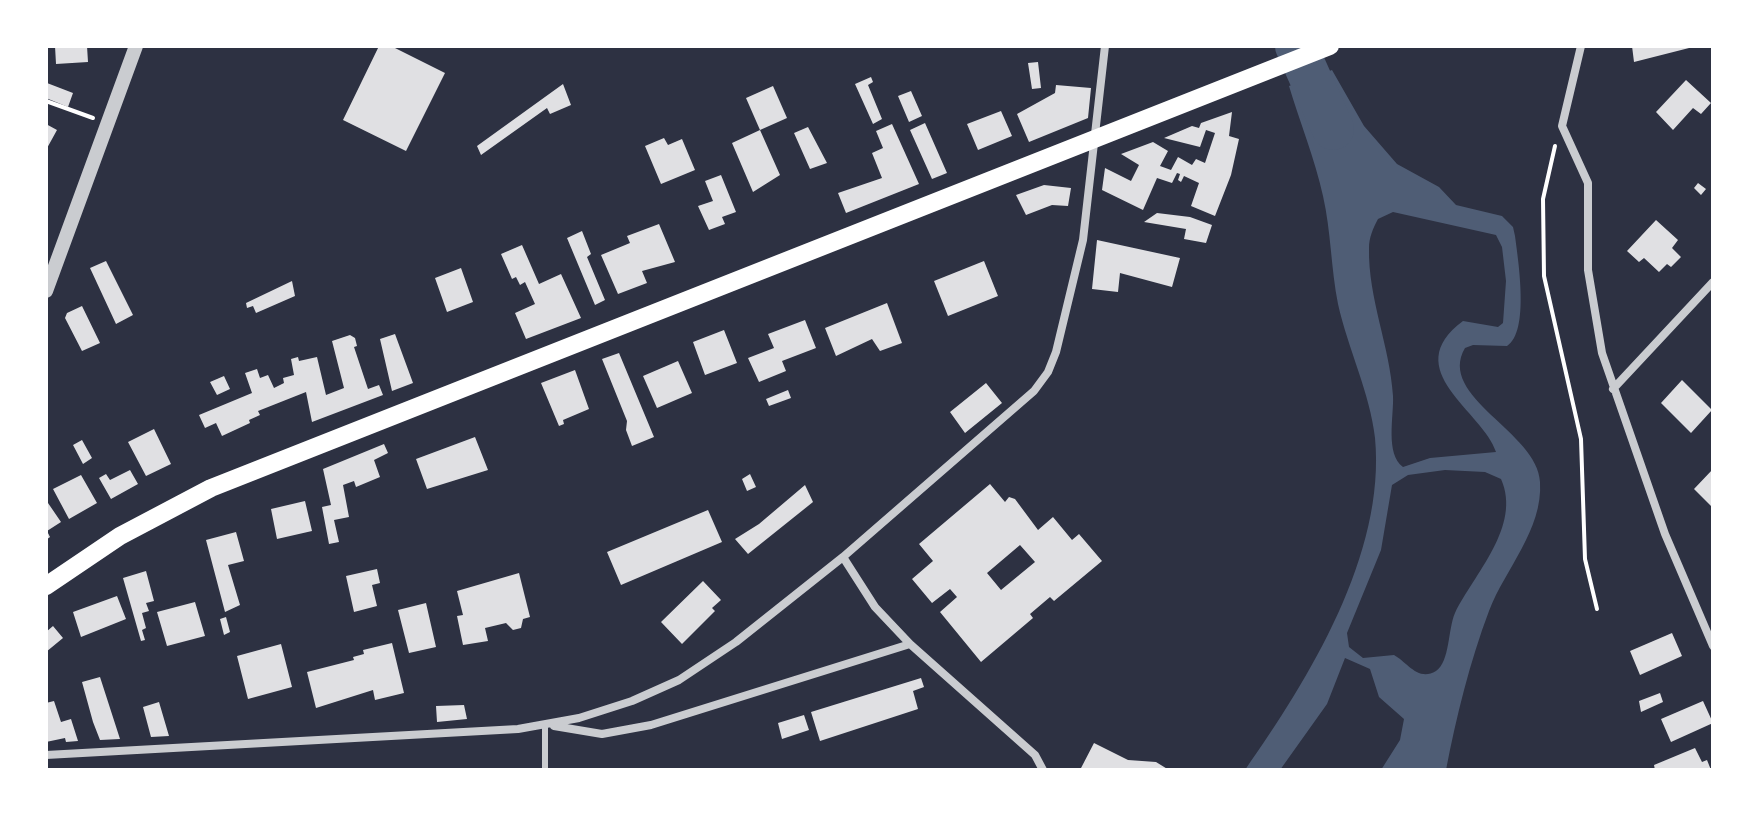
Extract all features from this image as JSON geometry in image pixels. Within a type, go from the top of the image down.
[{"type":"main road","points":[[46,586],[120,536],[211,488],[1330,46]]},
{"type":"street","points":[[46,291],[136,46]]},
{"type":"street","points":[[46,755],[486,731],[545,724],[632,701],[679,680],[736,642],[843,557],[1014,410],[1048,372],[1083,240],[1105,46]]},
{"type":"street","points":[[1581,46],[1562,126],[1588,183],[1588,270],[1602,353],[1665,534],[1713,646]]},
{"type":"street","points":[[1613,389],[1713,282]]},
{"type":"street","points":[[843,557],[875,607],[910,644],[1035,755],[1043,770]]},
{"type":"street","points":[[545,724],[602,734],[651,725],[910,644]]},
{"type":"lane","points":[[545,724],[545,770]]},
{"type":"path","points":[[46,101],[108,124]]},
{"type":"path","points":[[1562,126],[1551,157],[1541,241],[1552,322],[1581,439],[1585,559],[1597,609]]},
{"type":"water","points":[[1332,70],[1364,126],[1397,164],[1439,187],[1456,205],[1502,216],[1513,227],[1521,294],[1514,338],[1507,346],[1473,345],[1465,348],[1460,366],[1464,383],[1475,399],[1523,447],[1535,464],[1540,482],[1539,500],[1536,516],[1522,549],[1496,595],[1482,630],[1464,690],[1446,770],[1381,770],[1400,740],[1404,719],[1379,697],[1370,669],[1345,658],[1327,704],[1280,770],[1245,770],[1294,696],[1338,613],[1356,570],[1368,526],[1375,482],[1372,421],[1338,304],[1320,182],[1289,86]],"holes":[[[1393,212],[1496,235],[1502,247],[1506,281],[1503,323],[1498,327],[1463,321],[1445,339],[1438,356],[1441,373],[1450,390],[1488,437],[1496,452],[1430,458],[1403,467],[1397,461],[1392,444],[1391,377],[1372,286],[1369,248],[1378,219]],[[1445,470],[1485,472],[1501,479],[1506,497],[1501,532],[1455,613],[1441,667],[1424,674],[1413,670],[1394,655],[1363,658],[1349,647],[1347,633],[1381,550],[1392,485],[1408,475]]]},
{"type":"building","points":[[55,46],[87,46],[88,62],[56,64]]},
{"type":"building","points":[[379,46],[391,46],[445,73],[406,151],[343,120]]},
{"type":"building","points":[[1632,46],[1693,46],[1693,47],[1634,62]]},
{"type":"building","points":[[1038,62],[1041,88],[1032,89],[1028,63]]},
{"type":"building","points":[[871,77],[873,82],[868,85],[882,119],[873,124],[855,84]]},
{"type":"building","points":[[1686,80],[1711,103],[1701,114],[1693,108],[1673,130],[1656,112]]},
{"type":"building","points":[[47,83],[73,93],[68,107],[46,98]]},
{"type":"building","points":[[563,84],[571,105],[550,114],[547,108],[481,155],[477,146]]},
{"type":"building","points":[[1056,85],[1091,88],[1088,118],[1029,142],[1017,114],[1055,93]]},
{"type":"building","points":[[773,86],[787,118],[760,130],[746,98]]},
{"type":"building","points":[[911,91],[922,116],[909,122],[898,96]]},
{"type":"building","points":[[1001,111],[1012,136],[978,150],[967,124]]},
{"type":"building","points":[[1232,112],[1229,136],[1239,139],[1231,175],[1215,216],[1191,206],[1199,183],[1184,176],[1181,182],[1177,173],[1172,183],[1157,178],[1143,210],[1102,190],[1105,168],[1131,181],[1139,165],[1121,154],[1153,142],[1168,151],[1160,166],[1171,170],[1178,157],[1192,165],[1196,159],[1205,163],[1215,133],[1206,130],[1200,147],[1164,138],[1192,126],[1199,128],[1201,123]]},
{"type":"building","points":[[925,123],[947,173],[932,179],[910,130]]},
{"type":"building","points":[[46,124],[57,130],[46,150]]},
{"type":"building","points":[[892,124],[919,184],[846,213],[838,193],[882,178],[872,153],[883,148],[876,131]]},
{"type":"building","points":[[808,127],[827,163],[810,169],[794,133]]},
{"type":"building","points":[[760,130],[780,175],[753,192],[732,143]]},
{"type":"building","points":[[664,138],[668,145],[682,139],[695,170],[661,184],[645,146]]},
{"type":"building","points":[[721,175],[736,212],[722,217],[725,224],[709,230],[698,206],[713,201],[705,181]]},
{"type":"building","points":[[1698,183],[1706,189],[1701,195],[1694,188]]},
{"type":"building","points":[[1044,185],[1071,188],[1068,206],[1052,205],[1026,215],[1016,195]]},
{"type":"building","points":[[1157,213],[1190,217],[1212,225],[1206,243],[1184,239],[1186,229],[1144,222]]},
{"type":"building","points":[[1656,220],[1678,240],[1672,248],[1681,257],[1671,267],[1667,264],[1659,272],[1644,258],[1639,262],[1627,251]]},
{"type":"building","points":[[659,224],[675,262],[642,271],[647,283],[618,294],[601,255],[630,243],[627,236]]},
{"type":"building","points":[[582,231],[591,254],[587,257],[605,300],[595,305],[567,238]]},
{"type":"building","points":[[1097,240],[1180,258],[1172,287],[1120,273],[1118,292],[1092,289]]},
{"type":"building","points":[[522,245],[539,284],[561,274],[581,318],[526,339],[515,313],[535,304],[525,282],[520,285],[516,277],[512,279],[501,254]]},
{"type":"building","points":[[106,261],[133,315],[116,324],[90,268]]},
{"type":"building","points":[[984,261],[998,296],[948,316],[934,281]]},
{"type":"building","points":[[461,268],[473,302],[447,312],[435,278]]},
{"type":"building","points":[[292,281],[295,296],[256,313],[253,306],[247,308],[246,303]]},
{"type":"building","points":[[887,303],[902,343],[880,351],[872,339],[836,356],[825,328]]},
{"type":"building","points":[[82,306],[100,343],[82,351],[65,318],[67,313]]},
{"type":"building","points":[[805,320],[816,348],[782,361],[786,371],[759,382],[748,358],[774,348],[768,334]]},
{"type":"building","points":[[724,330],[737,363],[705,375],[693,342]]},
{"type":"building","points":[[395,334],[413,383],[392,391],[380,339]]},
{"type":"building","points":[[350,335],[355,338],[357,346],[354,347],[368,389],[379,385],[383,395],[312,422],[306,392],[258,411],[260,415],[249,420],[250,423],[222,436],[216,423],[205,428],[199,415],[252,393],[245,373],[257,369],[260,378],[268,375],[274,388],[284,383],[283,378],[294,375],[291,359],[298,357],[299,361],[317,357],[326,395],[344,388],[332,341]]},
{"type":"building","points":[[619,353],[654,437],[632,446],[626,430],[627,421],[602,359]]},
{"type":"building","points":[[678,361],[692,393],[657,408],[643,376]]},
{"type":"building","points":[[575,370],[589,409],[563,420],[564,424],[559,426],[541,383]]},
{"type":"building","points":[[224,376],[230,389],[217,395],[210,382]]},
{"type":"building","points":[[1682,380],[1712,410],[1691,433],[1661,403]]},
{"type":"building","points":[[986,383],[1002,403],[965,433],[950,412]]},
{"type":"building","points":[[788,390],[791,398],[769,406],[766,399]]},
{"type":"building","points":[[154,429],[171,464],[146,476],[128,442]]},
{"type":"building","points":[[475,437],[488,470],[427,489],[416,459]]},
{"type":"building","points":[[82,440],[92,458],[83,464],[73,445]]},
{"type":"building","points":[[384,444],[388,453],[374,460],[380,477],[356,487],[354,481],[343,485],[349,517],[334,520],[339,542],[329,544],[322,507],[331,505],[323,469]]},
{"type":"building","points":[[1713,469],[1713,508],[1694,489]]},
{"type":"building","points":[[130,470],[138,484],[111,499],[99,478],[106,474],[110,480]]},
{"type":"building","points":[[750,474],[756,487],[747,491],[742,479]]},
{"type":"building","points":[[81,475],[97,503],[69,519],[53,489]]},
{"type":"building","points":[[990,484],[1005,502],[1009,497],[1015,499],[1038,530],[1053,517],[1072,540],[1079,534],[1102,561],[1054,601],[1050,597],[1030,614],[1033,618],[981,662],[940,612],[957,597],[950,589],[932,603],[912,579],[933,561],[919,544]],"holes":[[[1020,545],[1035,562],[1001,590],[987,573]]]},
{"type":"building","points":[[805,485],[813,502],[748,554],[735,539],[759,524]]},
{"type":"building","points":[[305,501],[312,531],[277,539],[271,509]]},
{"type":"building","points":[[48,503],[61,522],[47,531],[50,537],[46,540]]},
{"type":"building","points":[[708,510],[722,542],[621,585],[607,552]]},
{"type":"building","points":[[236,532],[244,561],[228,565],[240,605],[225,612],[206,540]]},
{"type":"building","points":[[377,569],[380,583],[372,585],[377,606],[354,612],[346,576]]},
{"type":"building","points":[[146,571],[154,601],[146,603],[149,611],[142,613],[146,628],[142,630],[145,640],[141,641],[123,578]]},
{"type":"building","points":[[519,573],[530,617],[523,619],[521,628],[513,630],[506,623],[485,628],[488,641],[463,645],[457,616],[463,615],[457,591]]},
{"type":"building","points":[[703,581],[721,600],[712,608],[715,611],[682,644],[661,622]]},
{"type":"building","points":[[117,596],[126,619],[81,637],[73,612]]},
{"type":"building","points":[[195,602],[205,636],[167,646],[157,612]]},
{"type":"building","points":[[426,603],[436,647],[409,653],[398,610]]},
{"type":"building","points":[[226,617],[230,632],[224,635],[220,619]]},
{"type":"building","points":[[53,626],[63,638],[46,652],[46,632]]},
{"type":"building","points":[[1672,633],[1682,656],[1640,675],[1630,651]]},
{"type":"building","points":[[392,643],[404,693],[375,700],[373,690],[316,708],[307,672],[354,660],[353,657],[364,654],[363,650]]},
{"type":"building","points":[[281,644],[292,687],[248,699],[237,656]]},
{"type":"building","points":[[100,677],[120,739],[100,740],[93,722],[82,682]]},
{"type":"building","points":[[921,678],[924,687],[913,691],[918,709],[820,741],[811,712]]},
{"type":"building","points":[[1660,693],[1663,702],[1641,712],[1639,701]]},
{"type":"building","points":[[54,701],[61,722],[71,719],[78,741],[66,742],[65,738],[46,742],[46,703]]},
{"type":"building","points":[[1703,701],[1713,723],[1671,742],[1661,719]]},
{"type":"building","points":[[159,702],[169,736],[151,737],[143,707]]},
{"type":"building","points":[[464,705],[467,719],[437,722],[436,706]]},
{"type":"building","points":[[804,715],[809,730],[782,739],[778,723]]},
{"type":"building","points":[[1094,743],[1128,760],[1156,762],[1169,770],[1080,770]]},
{"type":"building","points":[[1695,748],[1702,762],[1707,760],[1711,770],[1655,770],[1654,765]]},
{"type":"waterway","points":[[1296,46],[1333,129]]}]
